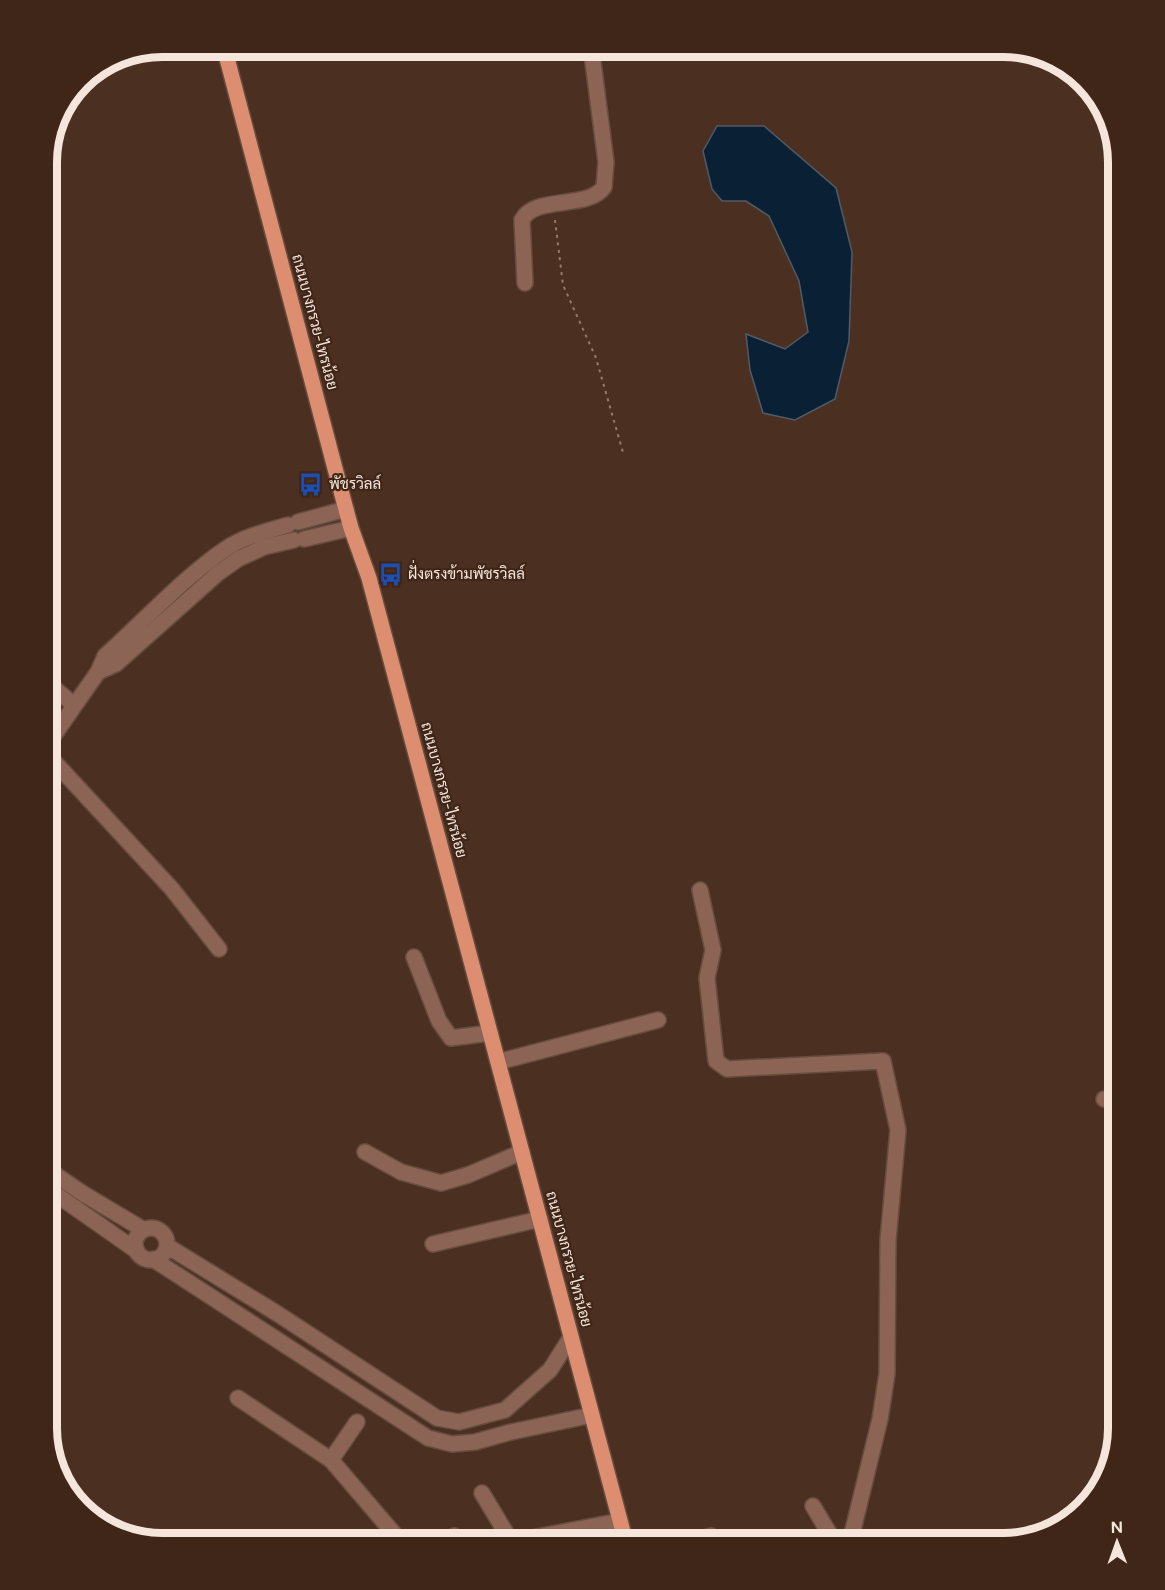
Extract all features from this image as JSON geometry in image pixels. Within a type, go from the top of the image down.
[{"type":"main road","name":"ถนนบางกรวย-ไทรน้อย","points":[[227,57],[351,528],[369,578],[623,1533]]},
{"type":"street","points":[[525,283],[522,220],[530,211],[596,195],[604,187],[606,162],[592,57]]},
{"type":"street","points":[[57,730],[98,672],[116,664],[217,574],[233,553],[250,537],[346,509]]},
{"type":"street","points":[[233,553],[351,528]]},
{"type":"street","points":[[57,691],[74,705]]},
{"type":"street","points":[[57,764],[171,889],[219,950]]},
{"type":"street","points":[[700,890],[712,950],[707,978],[716,1060],[727,1069],[883,1061],[898,1130],[888,1240],[887,1374],[880,1419],[852,1533]]},
{"type":"street","points":[[414,957],[439,1021],[451,1038],[490,1033]]},
{"type":"street","points":[[498,1062],[658,1020]]},
{"type":"street","points":[[365,1152],[401,1172],[441,1183],[468,1175],[522,1152]]},
{"type":"street","points":[[57,1180],[141,1256],[153,1260],[428,1438],[452,1444],[494,1438],[511,1432],[592,1415]]},
{"type":"street","points":[[57,1192],[144,1230],[155,1228],[161,1231],[167,1240],[167,1246],[162,1255],[153,1260]]},
{"type":"street","points":[[433,1244],[540,1219]]},
{"type":"street","points":[[137,1251],[136,1239],[144,1230]]},
{"type":"street","points":[[167,1246],[278,1314],[437,1418],[459,1422],[505,1410],[550,1370],[571,1337]]},
{"type":"street","points":[[264,1332],[278,1314]]},
{"type":"street","points":[[374,1404],[388,1385]]},
{"type":"street","points":[[238,1398],[330,1460],[393,1533]]},
{"type":"street","points":[[505,1410],[511,1432]]},
{"type":"street","points":[[330,1460],[357,1422]]},
{"type":"street","points":[[482,1493],[506,1533]]},
{"type":"street","points":[[813,1506],[829,1533]]},
{"type":"street","points":[[586,1533],[620,1521]]},
{"type":"path","points":[[554,205],[563,285],[596,358],[624,456]]},
{"type":"water","points":[[717,126],[764,126],[836,188],[852,252],[849,341],[835,399],[795,420],[763,413],[750,370],[746,334],[785,349],[808,332],[799,281],[769,216],[746,201],[722,201],[712,189],[703,151]]},
{"type":"place","name":"พัชรวิลล์","points":[[311,484]]},
{"type":"place","name":"ฝั่งตรงข้ามพัชรวิลล์","points":[[390,574]]}]
